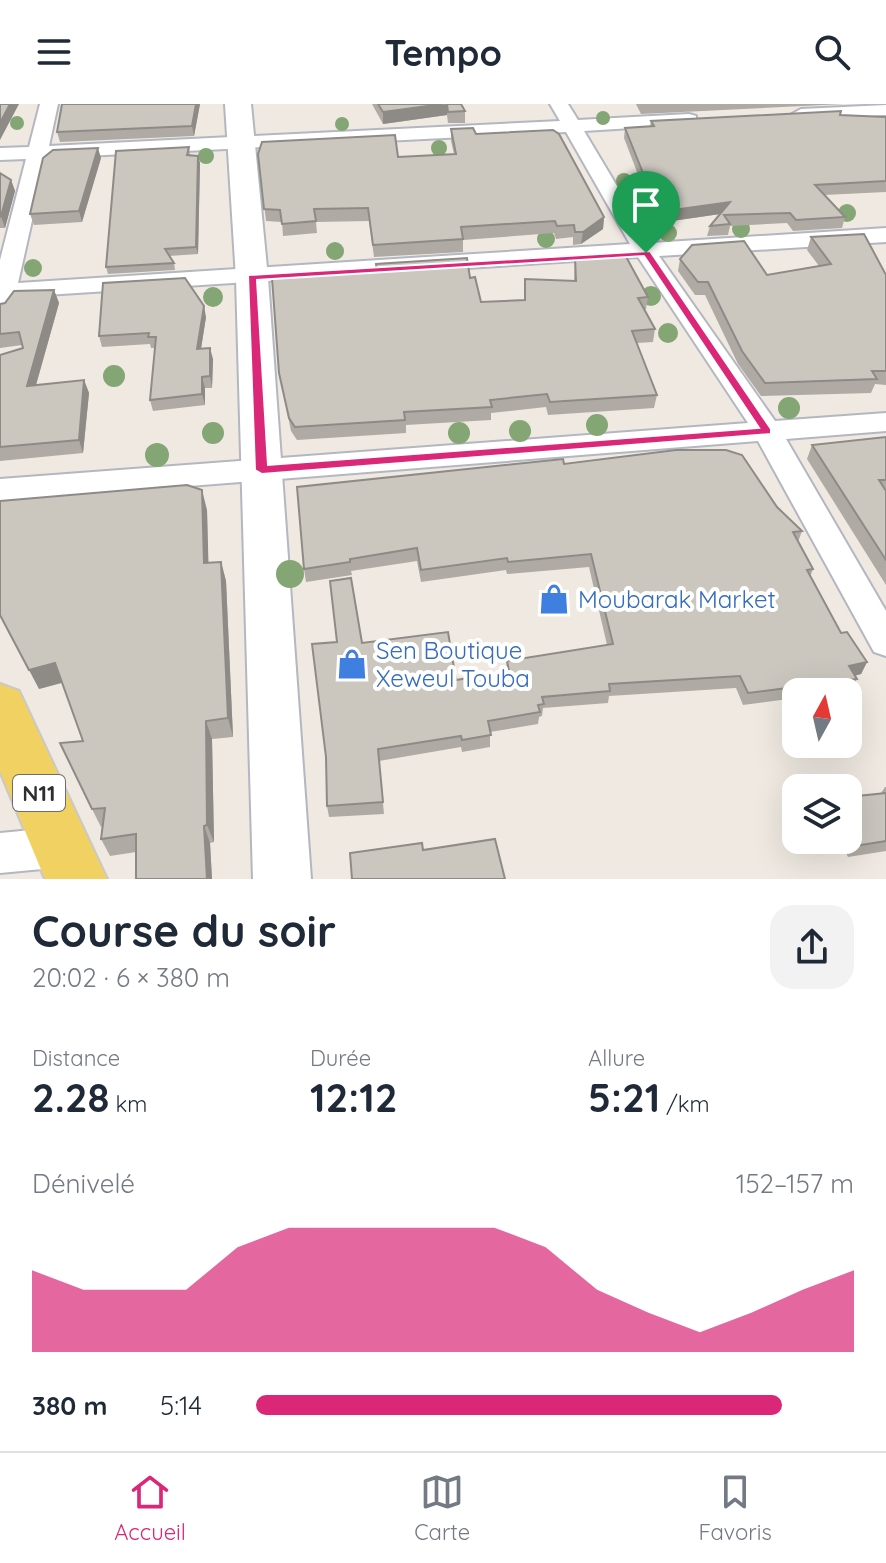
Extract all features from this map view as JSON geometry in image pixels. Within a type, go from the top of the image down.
[{"type":"main road","points":[[239,123],[252,278],[282,879]]},
{"type":"main road","name":"N11","points":[[0,707],[70,863]]},
{"type":"street","points":[[49,104],[2,298],[886,235]]},
{"type":"street","points":[[785,115],[886,110]]},
{"type":"street","points":[[0,154],[37,152],[239,123],[566,115],[711,119]]},
{"type":"street","points":[[566,115],[646,253],[767,431],[886,642]]},
{"type":"street","points":[[0,490],[886,422]]},
{"type":"street","points":[[0,853],[70,863]]},
{"type":"building","points":[[0,104],[10,104],[0,123]]},
{"type":"building","points":[[62,104],[196,104],[192,126],[57,132]]},
{"type":"building","points":[[378,104],[443,104],[383,112]]},
{"type":"building","points":[[447,104],[461,104],[465,111],[448,112]]},
{"type":"building","points":[[841,111],[840,115],[886,117],[886,181],[815,185],[845,217],[796,220],[790,213],[724,215],[730,224],[710,226],[730,202],[673,210],[653,188],[649,188],[625,128],[654,126],[651,121]]},
{"type":"building","points":[[473,128],[476,134],[553,130],[559,134],[604,217],[583,232],[575,232],[574,225],[557,226],[555,221],[461,227],[463,239],[373,245],[368,208],[314,209],[316,221],[282,224],[280,210],[264,209],[258,154],[262,142],[395,135],[398,157],[456,154],[451,129]]},
{"type":"building","points":[[189,147],[187,155],[198,156],[196,247],[165,249],[174,263],[106,267],[116,151]]},
{"type":"building","points":[[98,148],[79,211],[30,214],[43,158],[53,150]]},
{"type":"building","points":[[0,173],[11,180],[0,217]]},
{"type":"building","points":[[864,234],[886,275],[886,371],[872,371],[877,379],[765,383],[742,351],[708,282],[698,282],[680,259],[692,245],[744,241],[767,275],[831,264],[811,237]]},
{"type":"building","points":[[624,253],[648,297],[638,298],[655,329],[632,331],[657,395],[550,402],[547,394],[490,400],[492,407],[404,412],[405,420],[295,427],[289,418],[279,373],[272,278],[377,271],[376,264],[467,258],[470,278],[475,277],[481,302],[525,300],[525,279],[576,281],[575,257]]},
{"type":"building","points":[[185,278],[204,306],[197,349],[210,348],[210,376],[202,377],[202,394],[150,400],[156,337],[148,337],[149,333],[99,336],[103,283]]},
{"type":"building","points":[[54,290],[27,386],[84,380],[79,440],[0,447],[0,355],[23,348],[19,332],[0,334],[0,304],[5,303],[14,291]]},
{"type":"building","points":[[886,437],[886,480],[879,480],[886,491],[886,560],[812,445]]},
{"type":"building","points":[[676,450],[726,450],[742,455],[777,507],[802,531],[793,532],[813,569],[807,570],[841,633],[847,632],[867,662],[849,666],[856,678],[782,678],[782,689],[748,693],[740,676],[609,684],[610,691],[542,697],[544,704],[538,705],[540,712],[488,721],[491,735],[462,740],[461,736],[378,749],[383,802],[327,806],[326,757],[312,644],[337,642],[330,581],[351,578],[362,643],[448,632],[456,680],[509,671],[507,661],[613,644],[591,554],[508,562],[507,558],[421,570],[417,548],[304,569],[297,487],[563,459],[564,464]]},
{"type":"building","points":[[187,485],[202,490],[204,563],[221,562],[228,718],[206,721],[207,825],[204,826],[207,879],[136,879],[136,834],[101,839],[105,808],[92,809],[60,743],[83,741],[55,663],[29,670],[0,615],[0,501]]},
{"type":"building","points":[[886,793],[886,841],[862,845],[862,796]]},
{"type":"building","points":[[495,839],[505,879],[352,879],[350,853],[422,843],[423,850]]},
{"type":"place","name":"Moubarak Market","points":[[554,599]]},
{"type":"place","name":"Sen Boutique Xeweul Touba","points":[[352,664]]},
{"type":"route","points":[[646,253],[767,431],[262,470],[252,278],[646,253]]}]
